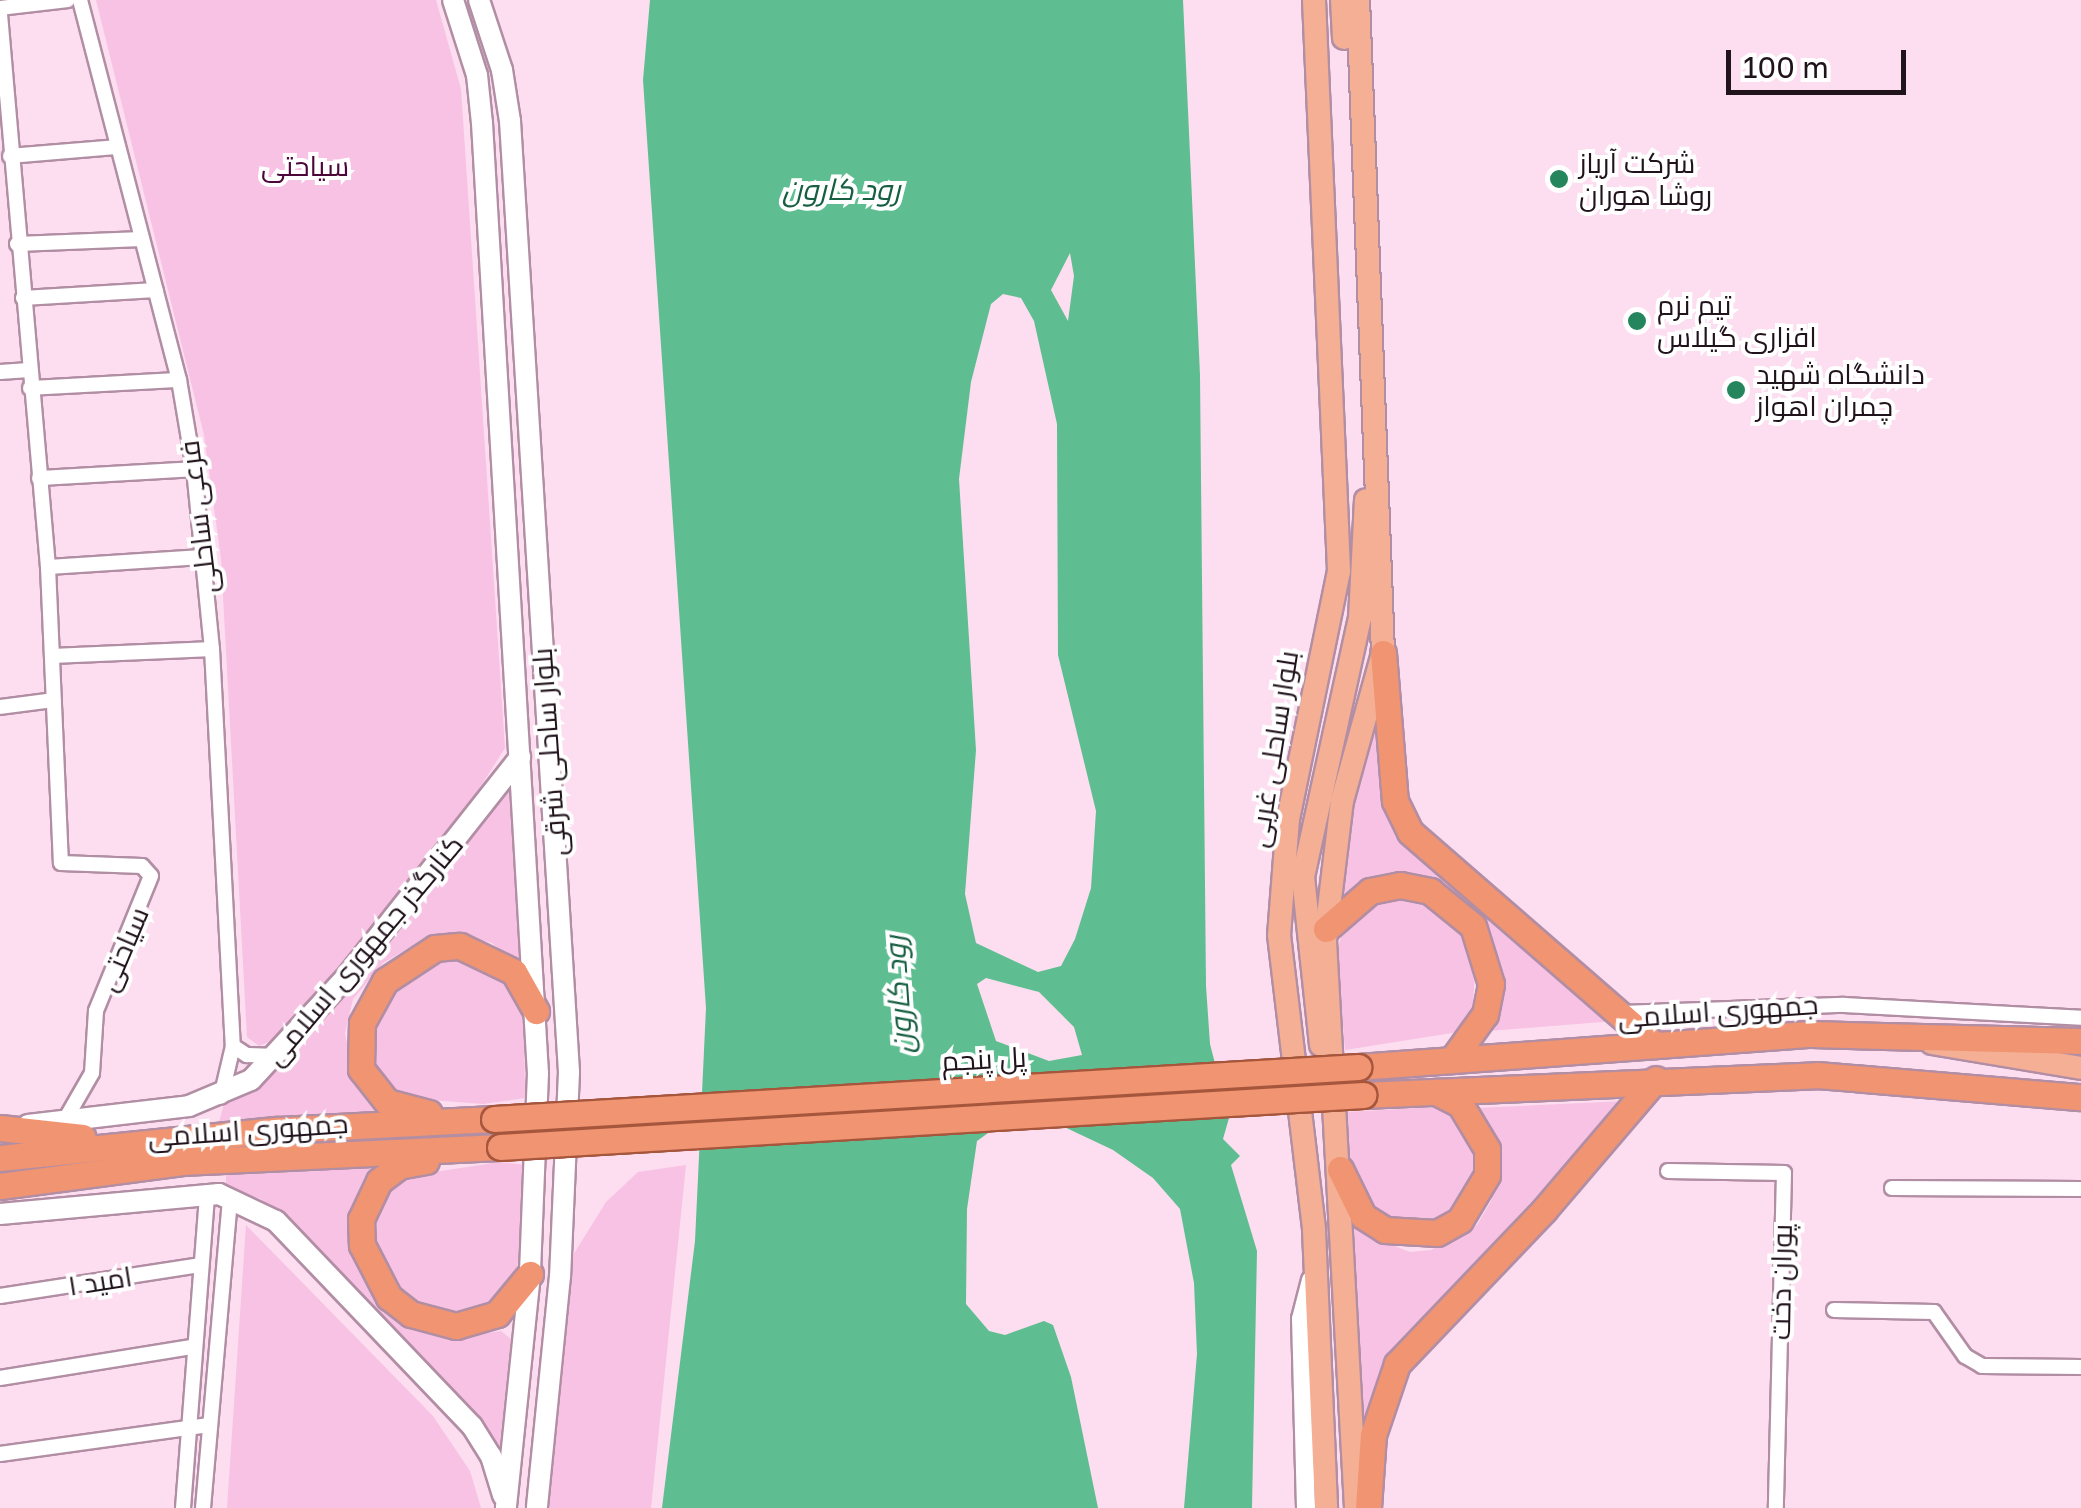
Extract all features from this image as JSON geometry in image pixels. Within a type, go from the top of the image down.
[{"type":"highway","points":[[1383,653],[1395,801],[1410,832],[1655,1045]]},
{"type":"highway","points":[[1326,928],[1370,891],[1400,886],[1430,891],[1462,915],[1486,954],[1490,984],[1485,1014],[1452,1060]]},
{"type":"highway","points":[[494,1119],[406,1111],[387,1102],[362,1069],[360,1036],[370,1000],[408,961],[460,946],[514,972],[536,1011]]},
{"type":"highway","name":"جمهوری اسلامی","points":[[1358,1066],[1888,1032],[2081,1041]]},
{"type":"highway","name":"پل پنجم","points":[[494,1119],[1358,1066]]},
{"type":"highway","points":[[1883,1078],[1964,1068],[2081,1085]]},
{"type":"highway","points":[[530,1274],[497,1314],[456,1326],[436,1324],[389,1297],[362,1245],[366,1198],[389,1173],[500,1147],[1363,1095],[1656,1079],[1883,1078],[2081,1097]]},
{"type":"highway","points":[[1371,1508],[1371,1459],[1382,1394],[1396,1364],[1544,1210],[1656,1079]]},
{"type":"highway","points":[[1340,1169],[1355,1205],[1385,1230],[1437,1232],[1460,1220],[1478,1200],[1487,1149],[1460,1104],[1436,1092]]},
{"type":"highway","name":"جمهوری اسلامی","points":[[0,1158],[127,1142],[494,1119]]},
{"type":"highway","points":[[0,1128],[127,1142]]},
{"type":"highway","name":"جمهوری اسلامی","points":[[0,1186],[182,1162],[500,1147]]},
{"type":"main road","name":"بلوار ساحلی شرقی","points":[[453,0],[477,75],[482,123],[536,1011],[538,1151],[530,1274],[506,1507]]},
{"type":"main road","name":"بلوار ساحلی شرقی","points":[[479,0],[502,70],[510,121],[548,728],[568,1152],[536,1508]]},
{"type":"main road","name":"بلوار ساحلی غربی","points":[[1314,0],[1339,572],[1288,820],[1279,935],[1316,1260],[1326,1508]]},
{"type":"main road","name":"بلوار ساحلی غربی","points":[[1338,1127],[1315,1016],[1303,877],[1360,618],[1366,511],[1342,0]]},
{"type":"main road","name":"بلوار ساحلی غربی","points":[[1356,1508],[1326,928],[1342,801],[1383,653],[1358,0]]},
{"type":"main road","points":[[519,730],[548,728]]},
{"type":"main road","name":"کنارگذر جمهوری اسلامی","points":[[0,1128],[220,1097],[279,1056],[521,756]]},
{"type":"main road","points":[[1888,1032],[1968,1052],[2081,1068]]},
{"type":"main road","points":[[34,1210],[75,1176]]},
{"type":"main road","points":[[0,1214],[207,1194],[230,1198],[276,1221],[472,1426],[492,1456],[506,1507]]},
{"type":"street","points":[[0,11],[68,0]]},
{"type":"street","name":"فرعی ساحلی","points":[[80,0],[179,380],[194,470],[212,649],[234,1046],[220,1097]]},
{"type":"street","name":"سیاحتی","points":[[0,11],[17,244],[48,568],[61,863],[142,866],[151,876],[96,1011],[92,1073],[65,1120]]},
{"type":"street","points":[[10,156],[118,146]]},
{"type":"street","points":[[17,244],[142,239]]},
{"type":"street","points":[[23,298],[156,290]]},
{"type":"street","points":[[0,372],[29,370]]},
{"type":"street","points":[[30,388],[179,380]]},
{"type":"street","points":[[39,478],[194,470]]},
{"type":"street","points":[[48,568],[203,557]]},
{"type":"street","points":[[52,656],[212,649]]},
{"type":"street","points":[[0,707],[54,700]]},
{"type":"street","points":[[1616,1013],[1844,1005],[2081,1018]]},
{"type":"street","points":[[234,1046],[247,1055],[279,1056]]},
{"type":"street","name":"پوران دخت","points":[[1668,1171],[1784,1173],[1776,1508]]},
{"type":"street","points":[[1892,1188],[2081,1189]]},
{"type":"street","points":[[182,1508],[207,1194]]},
{"type":"street","points":[[203,1508],[230,1198]]},
{"type":"street","points":[[1306,1508],[1301,1319],[1316,1260]]},
{"type":"street","name":"امید ۱","points":[[0,1296],[200,1265]]},
{"type":"street","points":[[1834,1310],[1934,1312],[1965,1356],[1982,1366],[2081,1367]]},
{"type":"street","points":[[0,1378],[192,1347]]},
{"type":"street","points":[[0,1454],[209,1425]]},
{"type":"green space","name":"سیاحتی","points":[[96,0],[436,0],[461,89],[505,748],[465,811],[283,1036],[259,1046],[247,1037],[221,559],[204,435]]},
{"type":"green space","points":[[1381,695],[1390,814],[1615,1021],[1488,1031],[1496,984],[1435,883],[1419,875],[1359,883],[1331,909],[1338,857]]},
{"type":"green space","points":[[515,773],[527,974],[492,943],[463,935],[424,939],[383,963],[353,999],[345,1033],[352,1071],[392,1116],[219,1122],[224,1104],[262,1083],[314,1028]]},
{"type":"green space","points":[[1413,892],[1460,932],[1476,960],[1471,1030],[1345,1050],[1337,951],[1346,919],[1362,903]]},
{"type":"green space","points":[[459,954],[510,979],[524,1010],[525,1098],[483,1104],[405,1098],[378,1080],[367,1049],[378,999],[434,956]]},
{"type":"green space","points":[[1626,1101],[1393,1349],[1372,1396],[1364,1465],[1347,1199],[1374,1238],[1410,1252],[1431,1250],[1477,1225],[1491,1201],[1494,1186],[1476,1108]]},
{"type":"green space","points":[[1451,1106],[1466,1127],[1479,1174],[1440,1231],[1372,1213],[1349,1167],[1347,1112]]},
{"type":"green space","points":[[500,1162],[525,1165],[517,1273],[495,1303],[468,1313],[430,1312],[386,1276],[375,1254],[375,1205],[390,1182]]},
{"type":"green space","points":[[686,1165],[651,1508],[536,1508],[560,1276],[606,1202],[638,1172]]},
{"type":"green space","points":[[370,1168],[350,1211],[352,1252],[371,1292],[405,1325],[448,1339],[501,1331],[511,1339],[501,1450],[283,1218],[261,1199],[226,1188],[226,1175]]},
{"type":"green space","points":[[246,1225],[433,1416],[470,1471],[481,1508],[227,1508]]},
{"type":"water","name":"رود کارون","points":[[650,0],[1183,0],[1200,375],[1206,986],[1210,1044],[1229,1118],[1223,1139],[1240,1156],[1231,1165],[1257,1251],[1252,1508],[1184,1508],[1197,1354],[1194,1283],[1180,1209],[1153,1178],[1113,1150],[1058,1124],[995,1128],[977,1141],[967,1209],[966,1304],[989,1331],[1005,1335],[1044,1321],[1053,1325],[1071,1377],[1098,1508],[662,1508],[695,1241],[706,1008],[643,80]],"holes":[[[1070,253],[1074,276],[1068,321],[1051,290]],[[1003,294],[1021,298],[1034,321],[1057,424],[1058,655],[1096,811],[1091,888],[1075,939],[1061,966],[1038,972],[976,943],[965,894],[976,750],[959,479],[971,382],[991,304]],[[986,978],[1039,992],[1074,1027],[1082,1055],[1049,1061],[996,1041],[977,984]]]},
{"type":"place","name":"شرکت آریاز روشا هوران","points":[[1559,179]]},
{"type":"place","name":"تیم نرم افزاری گیلاس","points":[[1637,321]]},
{"type":"place","name":"دانشگاه شهید چمران اهواز","points":[[1736,390]]}]
